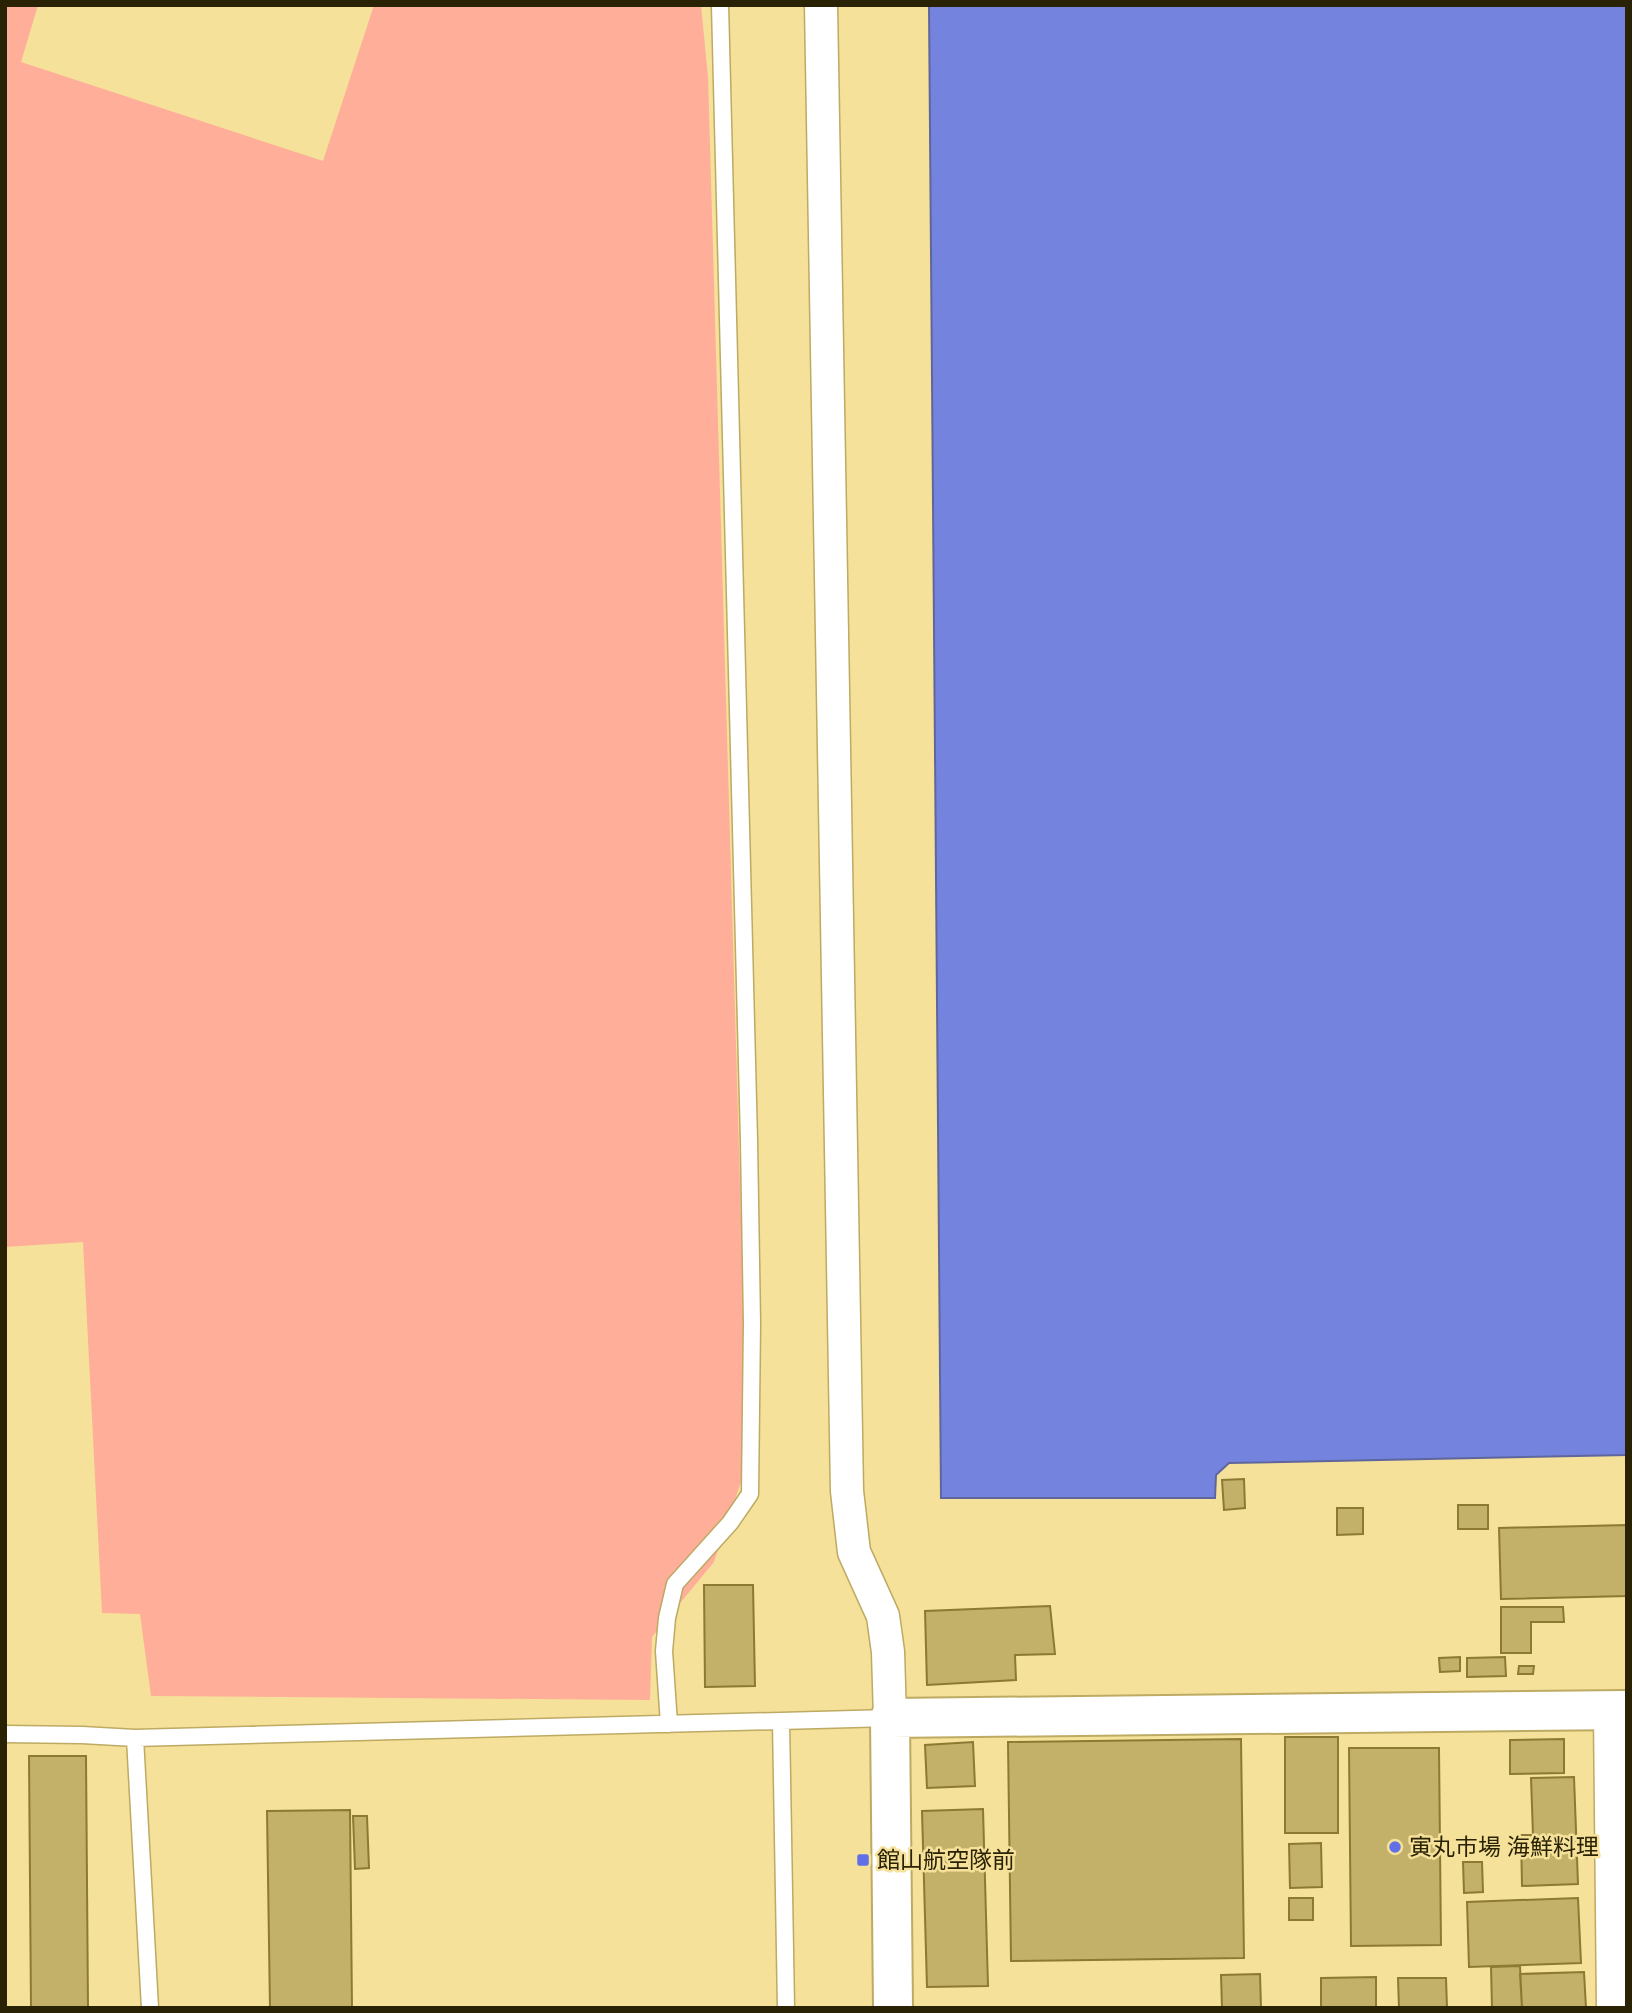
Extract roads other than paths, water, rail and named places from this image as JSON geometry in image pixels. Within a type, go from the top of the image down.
[{"type":"street","points":[[821,5],[847,1491],[854,1552],[883,1616],[888,1652],[892,2008]]},
{"type":"street","points":[[890,1718],[1618,1710],[1613,2008]]},
{"type":"lane","points":[[669,1724],[664,1651],[667,1618],[675,1584],[730,1523],[750,1494],[750,1141],[720,5]]},
{"type":"lane","points":[[5,1734],[135,1738],[890,1718]]},
{"type":"lane","points":[[781,1721],[786,2008]]},
{"type":"lane","points":[[135,1738],[150,2008]]},
{"type":"water","points":[[929,5],[1627,5],[1627,1455],[1229,1463],[1216,1475],[1215,1498],[941,1498]]},
{"type":"place","name":"寅丸市場 海鮮料理","points":[[1395,1847]]},
{"type":"place","name":"館山航空隊前","points":[[863,1860]]}]
